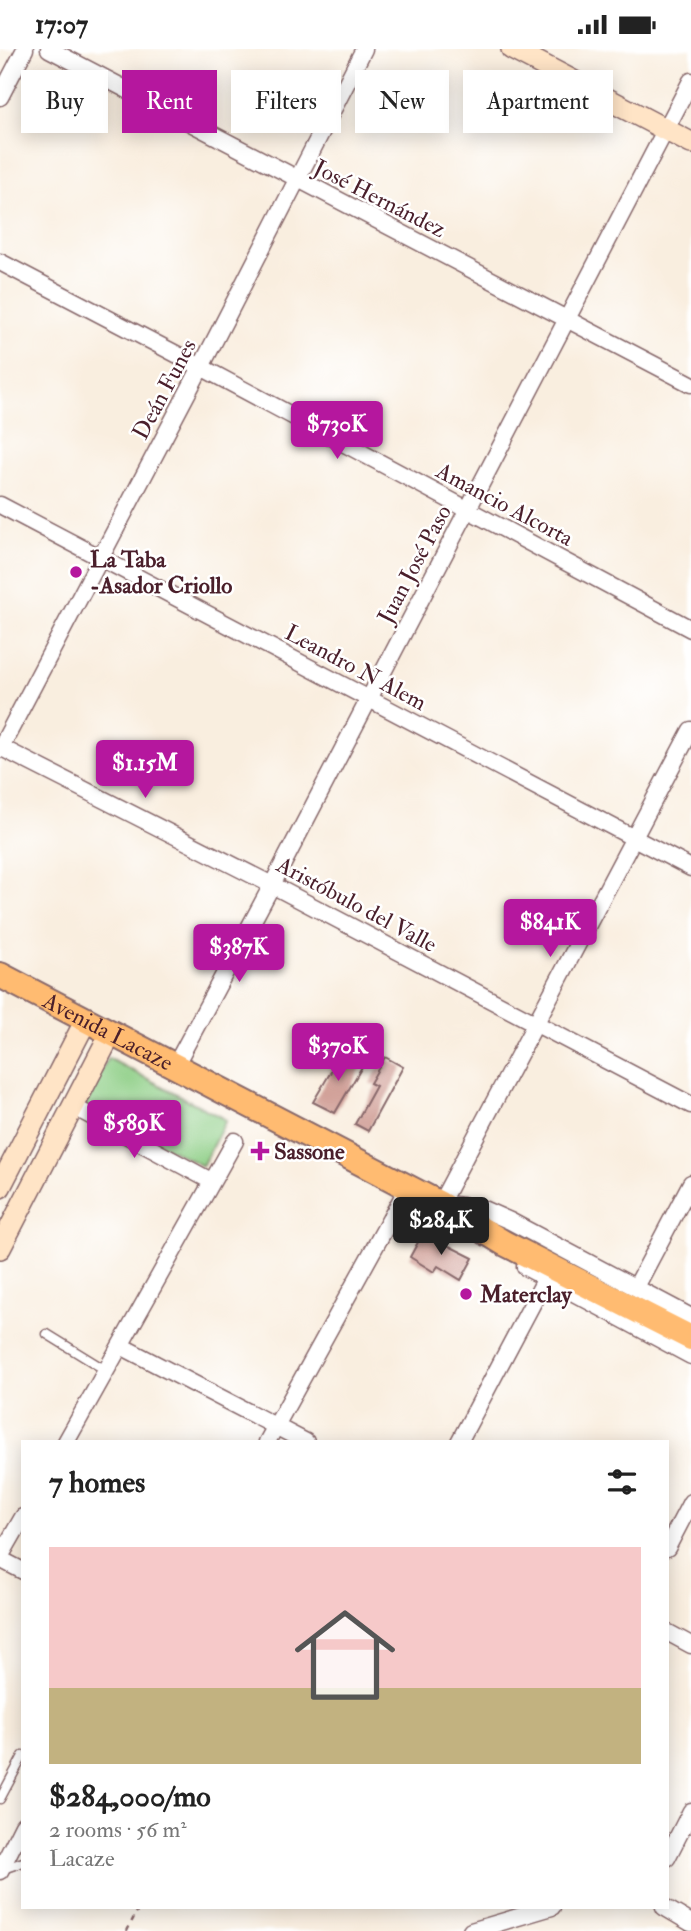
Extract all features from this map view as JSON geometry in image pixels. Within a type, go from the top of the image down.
[{"type":"main road","points":[[513,49],[691,143]]},
{"type":"main road","name":"Avenida Lacaze","points":[[0,975],[440,1204],[504,1243],[631,1296],[691,1328]]},
{"type":"main road","points":[[0,1187],[86,1020]]},
{"type":"main road","points":[[0,1248],[111,1033]]},
{"type":"main road","name":"Avenida Lacaze","points":[[631,1296],[691,1338]]},
{"type":"street","points":[[0,97],[25,49]]},
{"type":"street","name":"José Hernández","points":[[49,49],[691,384]]},
{"type":"street","name":"Deán Funes","points":[[0,747],[101,559],[364,49]]},
{"type":"street","name":"Juan José Paso","points":[[175,1066],[691,81]]},
{"type":"street","name":"Amancio Alcorta","points":[[0,262],[691,629]]},
{"type":"street","name":"Leandro N Alem","points":[[0,505],[691,868]]},
{"type":"street","points":[[691,730],[440,1204],[461,1226],[487,1246],[691,1356]]},
{"type":"street","name":"Aristóbulo del Valle","points":[[0,747],[272,885],[691,1105]]},
{"type":"street","points":[[74,1107],[211,1181]]},
{"type":"street","points":[[67,1440],[235,1141]]},
{"type":"street","points":[[691,1183],[631,1296],[691,1317]]},
{"type":"street","points":[[268,1440],[408,1187]]},
{"type":"street","points":[[460,1440],[547,1278]]},
{"type":"street","points":[[121,1346],[302,1440]]},
{"type":"street","points":[[669,1544],[691,1502]]},
{"type":"street","points":[[21,1521],[0,1558],[21,1570]]},
{"type":"street","points":[[669,1633],[691,1645]]},
{"type":"street","points":[[669,1855],[691,1811]]},
{"type":"street","points":[[0,1870],[21,1829]]},
{"type":"street","points":[[471,1931],[545,1909]]},
{"type":"street","points":[[666,1909],[691,1923],[686,1931]]},
{"type":"lane","points":[[47,1334],[107,1371]]},
{"type":"lane","points":[[0,1799],[21,1760]]},
{"type":"lane","points":[[0,1870],[21,1863]]},
{"type":"path","points":[[127,1931],[138,1909]]},
{"type":"green space","points":[[108,1058],[226,1120],[202,1166],[84,1104]]},
{"type":"building","points":[[342,1053],[363,1065],[335,1113],[313,1102]]},
{"type":"building","points":[[385,1057],[403,1067],[368,1131],[355,1124],[376,1086],[370,1083]]},
{"type":"building","points":[[423,1233],[473,1258],[461,1280],[438,1266],[434,1272],[410,1257]]},
{"type":"place","name":"La Taba -Asador Criollo","points":[[76,572]]},
{"type":"place","name":"Sassone","points":[[260,1151]]},
{"type":"place","name":"Materclay","points":[[466,1294]]}]
